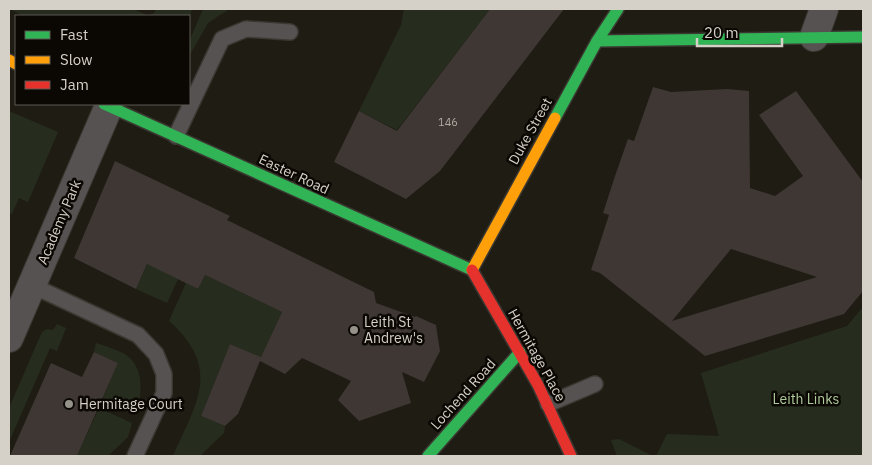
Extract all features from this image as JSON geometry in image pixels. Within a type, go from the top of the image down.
[{"type":"street","name":"Duke Street","points":[[472,270],[597,41],[618,9]]},
{"type":"street","points":[[814,37],[824,9]]},
{"type":"street","points":[[597,41],[814,37],[863,38]]},
{"type":"street","name":"Easter Road","points":[[106,105],[392,236],[472,270]]},
{"type":"street","name":"Academy Park","points":[[9,338],[106,105]]},
{"type":"street","name":"Hermitage Place","points":[[472,270],[548,404],[571,456]]},
{"type":"street","name":"Lochend Road","points":[[428,456],[520,352]]},
{"type":"lane","points":[[176,136],[222,39],[246,29],[290,32]]},
{"type":"lane","points":[[32,285],[138,336],[156,354],[164,374],[164,393],[135,456]]},
{"type":"lane","points":[[548,404],[595,384]]},
{"type":"green space","points":[[9,9],[133,9],[147,15],[22,15]]},
{"type":"green space","points":[[156,9],[192,9],[190,15],[151,15]]},
{"type":"green space","points":[[203,9],[229,9],[208,23],[190,54],[190,40]]},
{"type":"green space","points":[[404,9],[490,9],[397,130],[359,111],[401,25]]},
{"type":"green space","points":[[9,111],[58,132],[28,202],[19,198],[12,214],[9,213]]},
{"type":"green space","points":[[153,251],[173,260],[166,273],[178,279],[167,303],[136,289]]},
{"type":"green space","points":[[205,275],[282,312],[261,357],[230,344],[201,416],[225,426],[224,433],[200,456],[173,456],[196,402],[200,386],[200,370],[195,354],[185,338],[169,321],[186,283],[198,289]]},
{"type":"green space","name":"Leith Links","points":[[863,307],[863,456],[656,456],[667,434],[719,436],[701,373],[847,326]]},
{"type":"green space","points":[[57,324],[66,328],[57,351],[50,348],[9,442],[9,408],[42,332],[47,329],[53,330]]},
{"type":"green space","points":[[96,343],[123,353],[135,365],[139,373],[141,390],[135,415],[102,400],[118,363],[94,352]]},
{"type":"green space","points":[[99,408],[132,423],[128,437],[108,456],[77,456]]},
{"type":"green space","points":[[619,439],[653,456],[617,456],[611,440]]},
{"type":"building","points":[[490,9],[564,9],[440,171],[406,199],[334,162],[359,111],[397,131]]},
{"type":"building","points":[[653,87],[671,92],[727,89],[749,91],[750,188],[775,196],[803,176],[759,115],[796,91],[863,182],[863,291],[844,314],[705,356],[600,273],[591,270],[609,215],[603,213],[615,176],[628,139],[634,141]],"holes":[[[731,249],[817,277],[672,321]]]},
{"type":"building","points":[[115,161],[230,216],[227,220],[374,292],[376,303],[416,316],[436,325],[440,351],[424,382],[402,372],[411,403],[359,421],[338,400],[351,381],[302,358],[285,374],[260,361],[238,414],[225,426],[201,416],[230,344],[261,357],[282,312],[205,275],[198,289],[147,264],[136,289],[74,258]]},
{"type":"building","name":"Hermitage Court","points":[[94,352],[118,363],[77,456],[10,456],[51,363],[82,377]]},
{"type":"traffic: fast","points":[[555,118],[597,41],[618,9]]},
{"type":"traffic: fast","points":[[597,41],[863,37]]},
{"type":"traffic: fast","points":[[106,105],[472,270]]},
{"type":"traffic: fast","points":[[428,456],[520,352]]},
{"type":"traffic: slow","points":[[9,60],[15,63]]},
{"type":"traffic: slow","points":[[472,270],[555,118]]},
{"type":"traffic: jam","points":[[472,270],[538,385],[571,456]]},
{"type":"place","name":"Leith St Andrew's","points":[[354,330]]},
{"type":"place","name":"Hermitage Court","points":[[69,404]]}]
